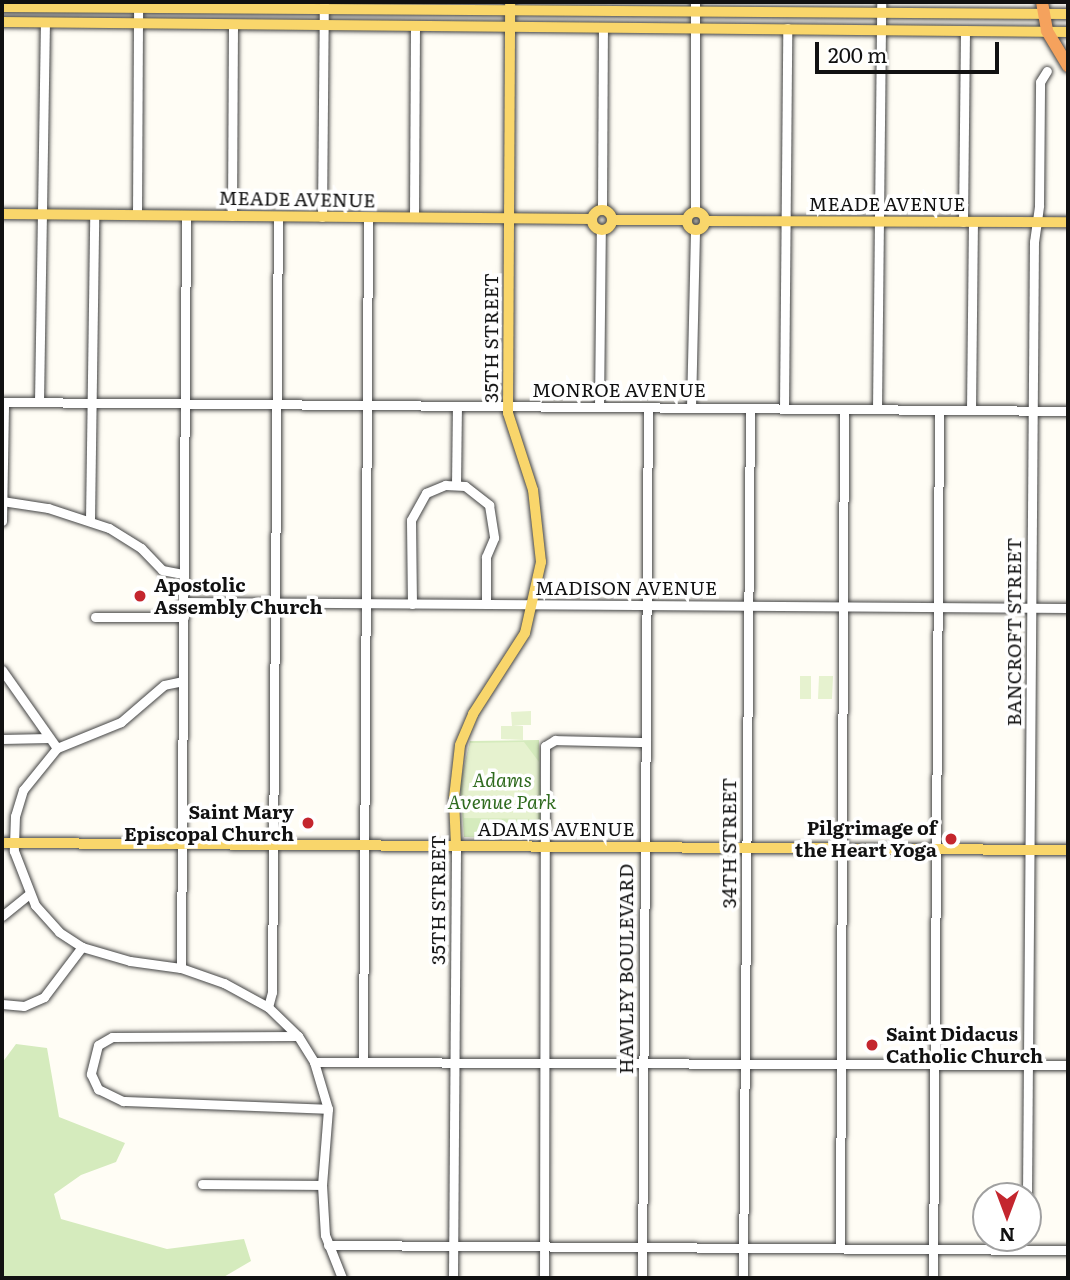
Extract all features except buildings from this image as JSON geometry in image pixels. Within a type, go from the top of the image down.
[{"type":"highway","points":[[1042,2],[1042,15],[1047,31],[1068,66]]},
{"type":"main road","points":[[2,7],[138,5],[786,8],[881,14],[1068,14]]},
{"type":"main road","name":"35TH STREET","points":[[456,846],[454,798],[460,745],[473,714],[515,654],[534,605],[541,562],[538,514],[508,407],[510,7]]},
{"type":"main road","points":[[2,22],[1068,32]]},
{"type":"main road","points":[[612,220],[602,210],[592,219],[601,230],[612,220],[687,220],[695,211],[706,221],[695,230],[687,220]]},
{"type":"main road","name":"MEADE AVENUE","points":[[2,214],[592,219]]},
{"type":"main road","name":"MEADE AVENUE","points":[[706,221],[1068,222]]},
{"type":"main road","name":"ADAMS AVENUE","points":[[8,843],[1068,850]]},
{"type":"street","points":[[877,409],[881,2]]},
{"type":"street","points":[[137,215],[138,5]]},
{"type":"street","points":[[322,217],[324,6]]},
{"type":"street","points":[[695,8],[695,211]]},
{"type":"street","points":[[39,402],[45,22]]},
{"type":"street","points":[[232,216],[233,24]]},
{"type":"street","points":[[414,217],[415,25]]},
{"type":"street","points":[[602,210],[603,27]]},
{"type":"street","points":[[784,408],[787,28]]},
{"type":"street","points":[[965,30],[971,410]]},
{"type":"street","name":"BANCROFT STREET","points":[[1027,1182],[1033,411],[1040,82],[1047,71]]},
{"type":"street","points":[[90,520],[94,215]]},
{"type":"street","points":[[181,968],[186,215]]},
{"type":"street","points":[[268,1007],[273,845],[274,404],[278,217]]},
{"type":"street","points":[[363,1060],[368,217]]},
{"type":"street","points":[[598,407],[601,230]]},
{"type":"street","points":[[691,408],[695,230]]},
{"type":"street","points":[[2,521],[3,402]]},
{"type":"street","name":"MONROE AVENUE","points":[[3,402],[1068,411]]},
{"type":"street","points":[[456,485],[457,406]]},
{"type":"street","name":"HAWLEY BOULEVARD","points":[[642,1278],[648,407]]},
{"type":"street","name":"34TH STREET","points":[[743,1278],[750,408]]},
{"type":"street","points":[[840,1248],[844,409]]},
{"type":"street","points":[[933,1278],[939,410]]},
{"type":"street","points":[[412,604],[411,520],[416,505],[432,489],[456,485],[480,494],[494,519],[486,557],[486,604]]},
{"type":"street","points":[[2,501],[90,520],[128,538],[162,570],[183,574]]},
{"type":"street","name":"MADISON AVENUE","points":[[184,602],[1068,608]]},
{"type":"street","points":[[95,617],[184,617]]},
{"type":"street","points":[[2,670],[57,748]]},
{"type":"street","points":[[183,681],[164,685],[121,722],[57,748],[23,790],[8,843],[29,894],[46,919],[82,947],[130,961],[181,968],[224,983],[268,1007],[298,1036],[314,1062],[328,1109],[322,1185],[328,1245],[342,1278]]},
{"type":"street","points":[[2,739],[49,738]]},
{"type":"street","points":[[544,1278],[547,847],[545,746],[555,740],[646,742]]},
{"type":"street","name":"35TH STREET","points":[[453,1278],[456,846]]},
{"type":"street","points":[[2,916],[29,894]]},
{"type":"street","points":[[2,1004],[24,1006],[44,997],[82,947]]},
{"type":"street","points":[[298,1036],[122,1035],[98,1045],[91,1067],[98,1089],[124,1101],[328,1109]]},
{"type":"street","points":[[314,1062],[363,1060],[1068,1065]]},
{"type":"street","points":[[202,1184],[322,1185]]},
{"type":"street","points":[[328,1245],[642,1249],[972,1249]]},
{"type":"street","points":[[1042,1250],[1068,1250]]},
{"type":"green space","points":[[800,676],[811,676],[811,699],[800,699]]},
{"type":"green space","points":[[819,676],[833,676],[832,699],[818,699]]},
{"type":"green space","points":[[531,711],[531,725],[513,725],[523,726],[523,740],[501,739],[501,726],[512,726],[511,712]]},
{"type":"green space","name":"Adams Avenue Park","points":[[539,740],[542,839],[464,837],[460,785],[470,741]]},
{"type":"green space","name":"Adams Avenue Park","points":[[524,742],[539,762],[538,819],[464,818],[462,776],[470,743]]},
{"type":"green space","points":[[16,1044],[47,1048],[59,1117],[125,1143],[116,1162],[81,1175],[54,1194],[61,1219],[167,1249],[244,1239],[251,1261],[222,1278],[2,1278],[2,1063]]},
{"type":"place","name":"Apostolic Assembly Church","points":[[140,596]]},
{"type":"place","name":"Saint Mary Episcopal Church","points":[[308,823]]},
{"type":"place","name":"Pilgrimage of the Heart Yoga","points":[[951,839]]},
{"type":"place","name":"Saint Didacus Catholic Church","points":[[872,1045]]}]
